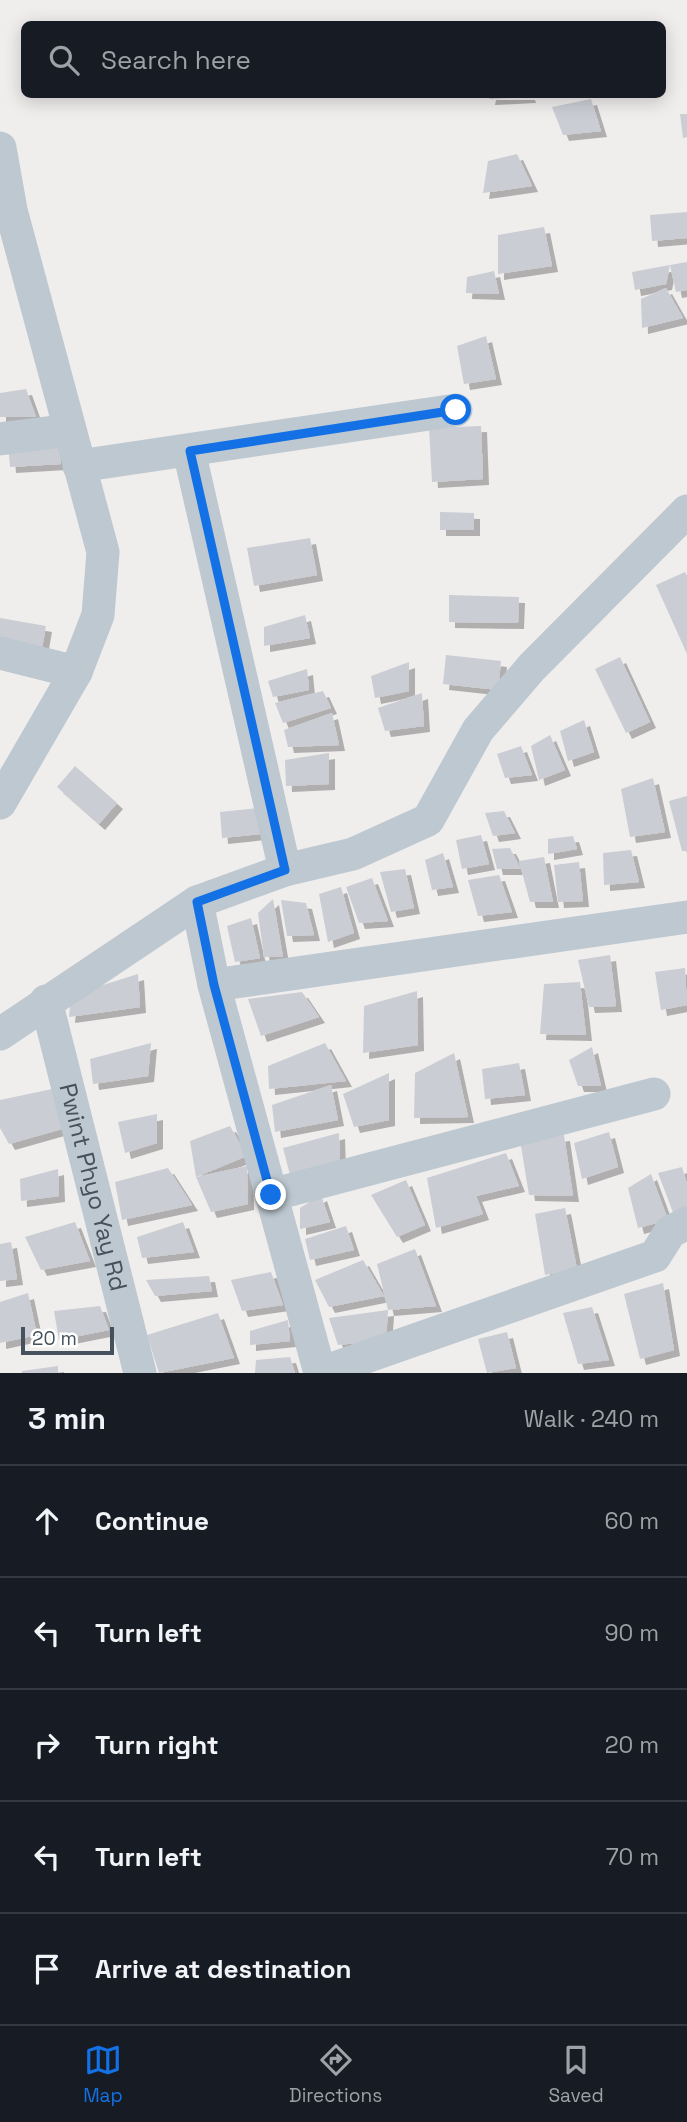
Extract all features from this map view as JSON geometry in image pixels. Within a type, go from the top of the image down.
[{"type":"street","points":[[0,148],[11,210],[103,552],[98,615],[76,672],[0,803]]},
{"type":"street","points":[[79,466],[456,410]]},
{"type":"street","points":[[0,439],[70,430]]},
{"type":"street","points":[[190,451],[285,870]]},
{"type":"street","points":[[0,1034],[197,902],[285,870],[353,855],[428,820],[478,730],[532,667],[687,511]]},
{"type":"street","points":[[0,653],[76,672]]},
{"type":"street","points":[[197,902],[214,985],[320,1373],[655,1256],[670,1232],[687,1223]]},
{"type":"street","points":[[214,985],[687,918]]},
{"type":"street","name":"Pwint Phyo Yay Rd","points":[[46,1001],[139,1373]]},
{"type":"street","points":[[271,1195],[654,1094]]},
{"type":"building","points":[[591,99],[601,131],[563,135],[552,107]]},
{"type":"building","points":[[680,114],[687,114],[687,137],[683,138]]},
{"type":"building","points":[[517,154],[532,186],[483,193],[488,161]]},
{"type":"building","points":[[687,212],[687,238],[652,241],[650,215]]},
{"type":"building","points":[[544,227],[552,266],[498,274],[498,235]]},
{"type":"building","points":[[687,262],[687,290],[676,292],[670,265]]},
{"type":"building","points":[[670,265],[666,284],[635,290],[632,272]]},
{"type":"building","points":[[494,271],[499,294],[466,293],[467,277]]},
{"type":"building","points":[[666,288],[683,318],[642,328],[641,299]]},
{"type":"building","points":[[486,336],[496,379],[464,384],[457,346]]},
{"type":"building","points":[[26,389],[36,417],[0,417],[0,393]]},
{"type":"building","points":[[481,426],[483,479],[432,482],[429,428]]},
{"type":"building","points":[[59,439],[61,464],[10,467],[8,442]]},
{"type":"building","points":[[440,512],[474,513],[474,530],[440,530]]},
{"type":"building","points":[[310,538],[317,575],[254,586],[247,548]]},
{"type":"building","points":[[685,572],[687,576],[687,654],[656,585]]},
{"type":"building","points":[[449,595],[519,597],[518,623],[449,622]]},
{"type":"building","points":[[305,615],[310,638],[264,646],[264,627]]},
{"type":"building","points":[[0,618],[46,626],[41,654],[0,647]]},
{"type":"building","points":[[446,655],[501,661],[498,690],[443,684]]},
{"type":"building","points":[[620,657],[650,722],[626,733],[595,669]]},
{"type":"building","points":[[409,662],[409,691],[375,698],[371,676]]},
{"type":"building","points":[[307,669],[309,690],[273,697],[268,681]]},
{"type":"building","points":[[323,691],[331,708],[283,723],[275,703]]},
{"type":"building","points":[[422,693],[424,726],[385,731],[378,708]]},
{"type":"building","points":[[332,713],[339,745],[288,747],[284,730]]},
{"type":"building","points":[[584,720],[594,752],[568,761],[560,731]]},
{"type":"building","points":[[550,735],[565,770],[539,780],[531,746]]},
{"type":"building","points":[[521,746],[532,775],[505,778],[497,754]]},
{"type":"building","points":[[329,753],[329,784],[286,786],[285,760]]},
{"type":"building","points":[[75,766],[117,803],[99,824],[57,787]]},
{"type":"building","points":[[653,778],[665,832],[630,837],[621,789]]},
{"type":"building","points":[[687,796],[687,851],[682,851],[669,801]]},
{"type":"building","points":[[258,808],[260,834],[222,838],[220,812]]},
{"type":"building","points":[[504,811],[515,833],[493,836],[485,813]]},
{"type":"building","points":[[481,835],[489,864],[462,869],[456,840]]},
{"type":"building","points":[[573,836],[577,849],[548,854],[548,839]]},
{"type":"building","points":[[510,848],[521,869],[497,869],[492,849]]},
{"type":"building","points":[[631,850],[639,882],[604,885],[603,853]]},
{"type":"building","points":[[443,853],[453,887],[432,890],[425,860]]},
{"type":"building","points":[[544,857],[553,902],[530,902],[519,861]]},
{"type":"building","points":[[579,862],[583,901],[558,902],[554,865]]},
{"type":"building","points":[[405,869],[414,908],[391,912],[380,872]]},
{"type":"building","points":[[499,875],[512,912],[478,916],[468,880]]},
{"type":"building","points":[[372,878],[388,921],[359,923],[346,887]]},
{"type":"building","points":[[341,887],[354,933],[328,942],[319,894]]},
{"type":"building","points":[[273,899],[283,957],[264,957],[258,913]]},
{"type":"building","points":[[281,900],[306,903],[314,935],[287,936]]},
{"type":"building","points":[[251,918],[260,958],[235,962],[227,926]]},
{"type":"building","points":[[610,955],[616,1006],[589,1007],[578,960]]},
{"type":"building","points":[[685,968],[687,1005],[661,1010],[655,972]]},
{"type":"building","points":[[138,974],[140,1007],[69,1017],[71,995]]},
{"type":"building","points":[[580,982],[586,1035],[540,1034],[544,984]]},
{"type":"building","points":[[417,991],[418,1045],[363,1053],[364,1006]]},
{"type":"building","points":[[302,992],[319,1017],[261,1036],[248,999]]},
{"type":"building","points":[[151,1043],[148,1076],[93,1084],[90,1059]]},
{"type":"building","points":[[325,1043],[346,1081],[269,1089],[268,1066]]},
{"type":"building","points":[[592,1047],[601,1086],[578,1086],[569,1060]]},
{"type":"building","points":[[454,1053],[468,1117],[414,1118],[415,1073]]},
{"type":"building","points":[[519,1063],[525,1095],[485,1099],[482,1069]]},
{"type":"building","points":[[389,1073],[389,1120],[354,1127],[343,1094]]},
{"type":"building","points":[[331,1085],[338,1120],[275,1132],[272,1105]]},
{"type":"building","points":[[57,1088],[62,1129],[9,1144],[0,1128],[0,1100]]},
{"type":"building","points":[[157,1114],[157,1143],[125,1153],[118,1122]]},
{"type":"building","points":[[230,1126],[247,1156],[196,1177],[190,1141]]},
{"type":"building","points":[[609,1132],[618,1167],[582,1179],[574,1143]]},
{"type":"building","points":[[339,1133],[340,1165],[290,1175],[283,1148]]},
{"type":"building","points":[[564,1135],[573,1196],[529,1195],[520,1140]]},
{"type":"building","points":[[506,1153],[519,1186],[476,1196],[483,1214],[436,1228],[427,1178]]},
{"type":"building","points":[[247,1166],[248,1204],[211,1212],[196,1177]]},
{"type":"building","points":[[682,1167],[687,1184],[687,1212],[674,1215],[658,1173]]},
{"type":"building","points":[[168,1168],[192,1205],[122,1220],[115,1182]]},
{"type":"building","points":[[58,1169],[59,1196],[21,1201],[20,1179]]},
{"type":"building","points":[[651,1174],[668,1220],[638,1228],[628,1188]]},
{"type":"building","points":[[406,1180],[425,1225],[397,1237],[371,1195]]},
{"type":"building","points":[[321,1195],[330,1222],[300,1229],[300,1208]]},
{"type":"building","points":[[565,1208],[577,1269],[545,1275],[535,1214]]},
{"type":"building","points":[[75,1222],[90,1261],[41,1270],[25,1237]]},
{"type":"building","points":[[183,1222],[194,1252],[142,1258],[137,1237]]},
{"type":"building","points":[[346,1226],[354,1250],[310,1260],[305,1239]]},
{"type":"building","points":[[11,1242],[17,1279],[0,1281],[0,1244]]},
{"type":"building","points":[[415,1249],[436,1306],[388,1310],[377,1264]]},
{"type":"building","points":[[363,1260],[384,1296],[329,1307],[315,1280]]},
{"type":"building","points":[[271,1272],[283,1305],[242,1311],[231,1280]]},
{"type":"building","points":[[209,1276],[212,1291],[155,1296],[146,1280]]},
{"type":"building","points":[[663,1283],[674,1350],[640,1359],[624,1294]]},
{"type":"building","points":[[28,1293],[37,1335],[0,1343],[0,1302]]},
{"type":"building","points":[[100,1306],[109,1330],[59,1340],[54,1311]]},
{"type":"building","points":[[592,1307],[609,1360],[578,1364],[563,1313]]},
{"type":"building","points":[[388,1310],[386,1340],[338,1345],[329,1318]]},
{"type":"building","points":[[218,1313],[234,1358],[159,1373],[147,1335]]},
{"type":"building","points":[[288,1320],[290,1341],[250,1345],[250,1331]]},
{"type":"building","points":[[507,1332],[516,1368],[487,1373],[478,1339]]},
{"type":"building","points":[[290,1357],[295,1373],[255,1373],[256,1360]]},
{"type":"building","points":[[58,1366],[58,1373],[22,1373],[22,1371]]},
{"type":"route","points":[[271,1195],[214,985],[197,902],[285,870],[190,451],[456,410]]}]
